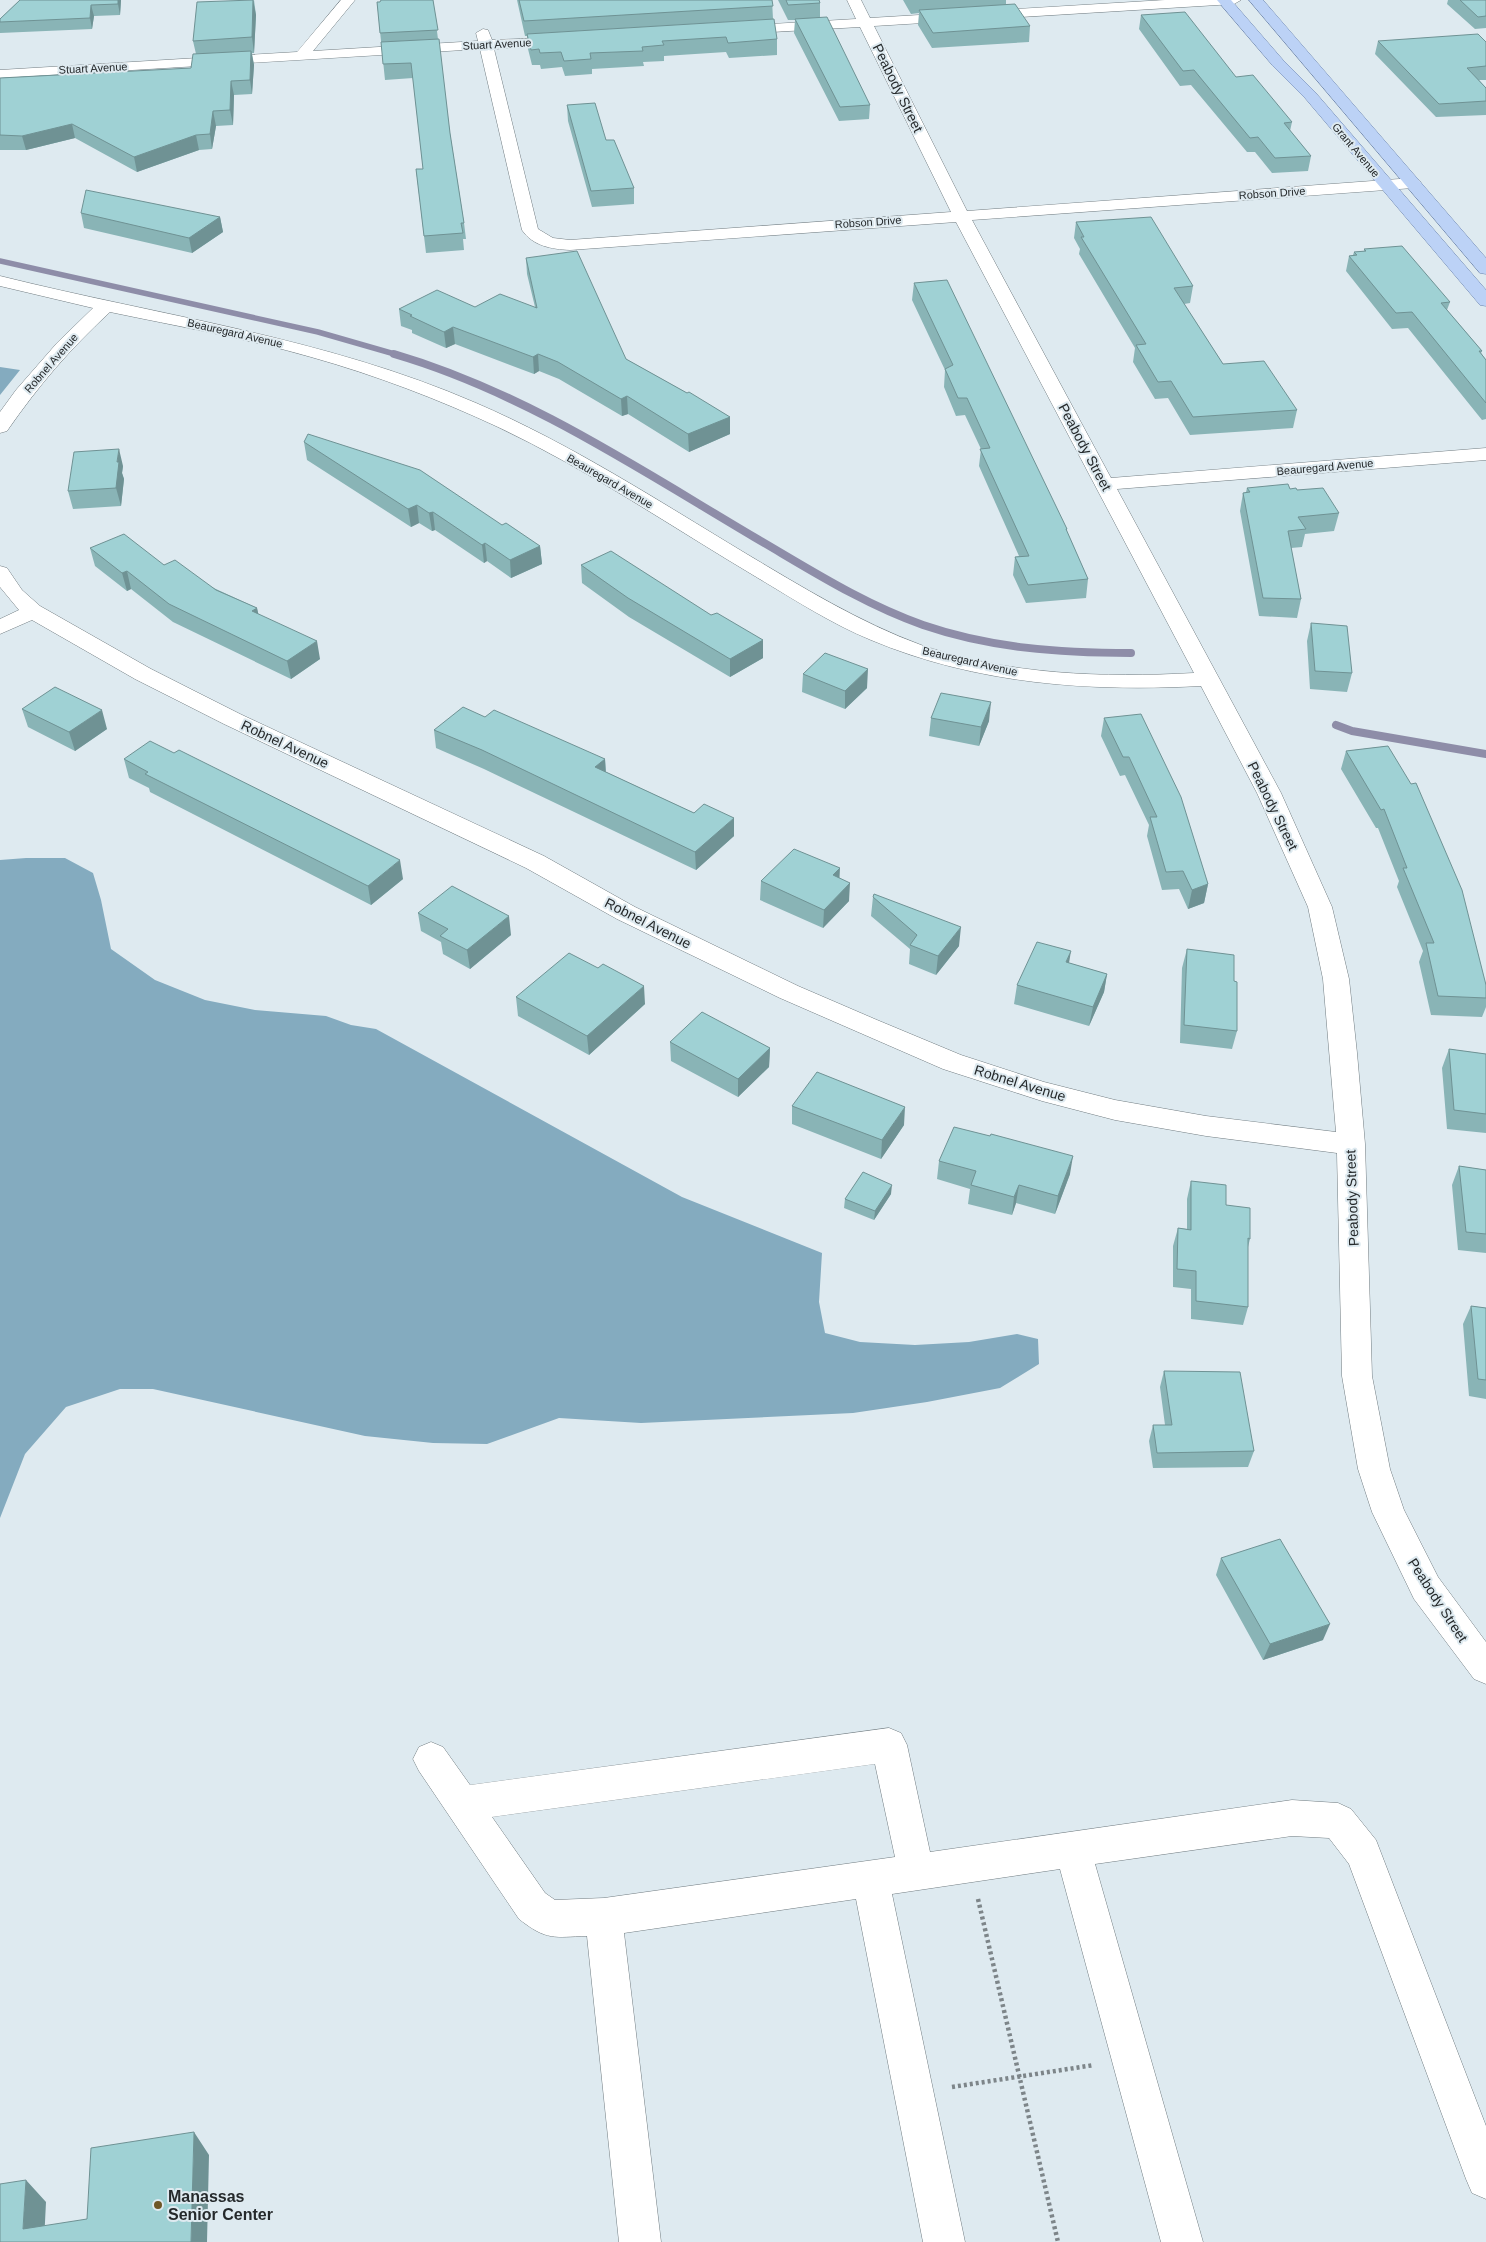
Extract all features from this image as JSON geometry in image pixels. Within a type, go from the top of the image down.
[{"type":"main road","name":"Grant Avenue","points":[[1224,0],[1278,63],[1310,95],[1486,302]]},
{"type":"main road","name":"Grant Avenue","points":[[1256,0],[1486,269]]},
{"type":"street","points":[[301,56],[348,0]]},
{"type":"street","points":[[734,18],[1028,0]]},
{"type":"street","points":[[719,31],[860,11],[1234,0]]},
{"type":"street","name":"Peabody Street","points":[[860,11],[961,216],[1269,793],[1320,907],[1336,979],[1344,1052],[1351,1144],[1357,1376],[1374,1469],[1388,1512],[1426,1588],[1486,1668]]},
{"type":"street","name":"Stuart Avenue","points":[[0,74],[301,56],[484,39],[573,33]]},
{"type":"street","name":"Stuart Avenue","points":[[0,61],[312,43],[484,39]]},
{"type":"street","name":"Robson Drive","points":[[484,39],[530,230],[541,240],[570,245],[1413,183]]},
{"type":"street","name":"Beauregard Avenue","points":[[0,281],[318,353],[412,384],[472,408],[533,438],[598,474],[837,616],[880,636],[928,653],[982,667],[1085,682],[1150,683],[1208,680]]},
{"type":"street","name":"Robnel Avenue","points":[[0,427],[31,384],[84,325],[107,305]]},
{"type":"street","name":"Beauregard Avenue","points":[[1105,484],[1486,454]]},
{"type":"street","name":"Robnel Avenue","points":[[0,572],[14,594],[32,612],[143,674],[232,719],[535,862],[626,913],[789,992],[943,1058],[1042,1091],[1115,1110],[1206,1126],[1351,1144]]},
{"type":"street","points":[[0,628],[32,612]]},
{"type":"street","points":[[461,1804],[889,1745],[916,1872]]},
{"type":"street","points":[[431,1759],[532,1906],[549,1920],[604,1917],[1292,1818],[1338,1821],[1363,1853],[1486,2179]]},
{"type":"street","points":[[1073,1850],[1182,2242]]},
{"type":"street","points":[[871,1879],[944,2242]]},
{"type":"street","points":[[604,1917],[640,2242]]},
{"type":"path","points":[[970,1865],[1058,2242]]},
{"type":"path","points":[[914,2092],[1131,2059]]},
{"type":"shaded area","points":[[0,367],[20,370],[0,395]]},
{"type":"shaded area","points":[[65,858],[93,873],[101,900],[111,949],[155,980],[205,1000],[255,1010],[326,1016],[351,1025],[376,1029],[682,1197],[822,1253],[819,1302],[825,1333],[860,1342],[915,1345],[969,1342],[1017,1334],[1038,1339],[1039,1364],[1000,1388],[927,1402],[853,1413],[641,1423],[559,1418],[487,1444],[433,1443],[365,1436],[153,1389],[120,1389],[66,1407],[25,1454],[0,1518],[0,860]]},
{"type":"building","points":[[20,0],[118,0],[118,4],[91,5],[90,18],[0,22],[0,19]]},
{"type":"building","points":[[253,0],[252,37],[193,41],[197,2]]},
{"type":"building","points":[[381,0],[433,0],[438,30],[380,33],[377,2]]},
{"type":"building","points":[[519,0],[772,0],[773,6],[524,21]]},
{"type":"building","points":[[786,0],[819,0],[820,3],[788,5]]},
{"type":"building","points":[[1460,0],[1486,0],[1486,16],[1478,17]]},
{"type":"building","points":[[1015,4],[1030,26],[933,33],[919,10]]},
{"type":"building","points":[[1185,12],[1236,77],[1253,75],[1292,122],[1284,123],[1311,156],[1275,158],[1258,137],[1250,138],[1194,70],[1183,71],[1141,15]]},
{"type":"building","points":[[827,17],[870,105],[840,107],[795,19]]},
{"type":"building","points":[[774,19],[777,39],[728,43],[726,37],[662,41],[664,45],[642,47],[643,51],[590,53],[591,59],[564,61],[561,52],[540,53],[539,49],[531,50],[527,34]]},
{"type":"building","points":[[1478,34],[1486,42],[1486,66],[1467,68],[1486,88],[1486,101],[1439,104],[1378,41]]},
{"type":"building","points":[[439,39],[450,133],[464,223],[461,223],[463,233],[424,236],[416,169],[423,169],[411,63],[383,64],[381,42]]},
{"type":"building","points":[[251,51],[250,80],[231,81],[230,110],[213,111],[210,134],[196,135],[134,157],[72,124],[22,136],[0,135],[0,78],[191,68],[193,54]]},
{"type":"building","points":[[595,103],[606,140],[614,140],[634,188],[591,191],[567,105]]},
{"type":"building","points":[[86,190],[220,217],[189,238],[81,213]]},
{"type":"building","points":[[1151,217],[1193,286],[1174,288],[1223,364],[1264,361],[1297,410],[1193,417],[1171,381],[1158,382],[1136,345],[1146,344],[1081,237],[1084,237],[1076,222]]},
{"type":"building","points":[[1402,246],[1450,302],[1441,303],[1482,351],[1479,351],[1486,360],[1486,403],[1412,312],[1396,313],[1349,256],[1357,255],[1354,252],[1366,251],[1364,249]]},
{"type":"building","points":[[577,251],[626,359],[687,393],[689,392],[730,417],[688,434],[627,396],[621,399],[558,362],[538,354],[533,357],[453,327],[444,332],[399,309],[437,290],[475,307],[500,294],[537,308],[526,258]]},
{"type":"building","points":[[947,280],[1067,529],[1088,579],[1028,585],[1015,557],[1029,556],[980,449],[990,448],[967,398],[958,398],[945,369],[953,365],[914,283]]},
{"type":"building","points":[[308,434],[420,470],[502,525],[506,523],[540,546],[510,560],[485,543],[482,545],[433,512],[429,513],[417,505],[408,509],[304,442]]},
{"type":"building","points":[[119,449],[116,488],[68,491],[74,452]]},
{"type":"building","points":[[1288,484],[1290,489],[1296,488],[1297,490],[1323,488],[1339,513],[1298,517],[1306,529],[1288,531],[1301,599],[1263,598],[1243,493],[1250,492],[1247,488]]},
{"type":"building","points":[[124,534],[164,565],[175,560],[216,590],[257,608],[252,611],[317,641],[287,661],[169,604],[127,571],[122,573],[90,548]]},
{"type":"building","points":[[611,551],[711,615],[717,613],[763,640],[730,659],[628,598],[581,565]]},
{"type":"building","points":[[1311,623],[1347,626],[1352,673],[1315,671]]},
{"type":"building","points":[[825,653],[868,669],[845,691],[803,674]]},
{"type":"building","points":[[55,687],[102,710],[69,732],[22,709]]},
{"type":"building","points":[[941,693],[991,702],[981,727],[931,718]]},
{"type":"building","points":[[463,707],[485,717],[494,710],[605,759],[595,767],[694,813],[704,804],[734,818],[695,852],[482,750],[434,730]]},
{"type":"building","points":[[1141,714],[1181,797],[1208,884],[1192,890],[1183,871],[1166,872],[1150,817],[1157,817],[1129,757],[1123,757],[1104,718]]},
{"type":"building","points":[[150,741],[174,753],[179,750],[400,860],[368,886],[145,774],[148,772],[124,759]]},
{"type":"building","points":[[1388,746],[1411,784],[1416,783],[1462,890],[1486,985],[1486,998],[1438,996],[1426,943],[1434,943],[1403,868],[1407,868],[1384,809],[1381,810],[1346,751]]},
{"type":"building","points":[[794,849],[840,868],[833,875],[850,883],[824,910],[761,881]]},
{"type":"building","points":[[452,886],[509,916],[467,950],[440,936],[448,929],[418,913]]},
{"type":"building","points":[[874,894],[961,927],[938,956],[910,945],[917,935],[873,897]]},
{"type":"building","points":[[1037,942],[1071,951],[1066,962],[1107,974],[1093,1007],[1017,985]]},
{"type":"building","points":[[1187,949],[1234,955],[1234,981],[1237,982],[1237,1031],[1184,1025]]},
{"type":"building","points":[[569,953],[598,968],[603,964],[644,986],[587,1036],[516,997]]},
{"type":"building","points":[[702,1012],[770,1048],[738,1079],[670,1042]]},
{"type":"building","points":[[1449,1049],[1486,1054],[1486,1114],[1454,1110]]},
{"type":"building","points":[[817,1072],[905,1107],[882,1140],[792,1106]]},
{"type":"building","points":[[954,1127],[990,1136],[991,1134],[1073,1156],[1058,1196],[1019,1185],[1014,1197],[971,1185],[976,1171],[939,1161]]},
{"type":"building","points":[[1459,1166],[1486,1170],[1486,1234],[1466,1232]]},
{"type":"building","points":[[863,1172],[892,1185],[875,1211],[845,1199]]},
{"type":"building","points":[[1191,1181],[1226,1185],[1226,1205],[1250,1208],[1248,1307],[1196,1301],[1196,1271],[1177,1269],[1178,1228],[1191,1230]]},
{"type":"building","points":[[1471,1306],[1486,1308],[1486,1380],[1478,1379]]},
{"type":"building","points":[[1164,1371],[1240,1372],[1254,1451],[1157,1453],[1153,1425],[1172,1425]]},
{"type":"building","points":[[1280,1539],[1330,1624],[1270,1644],[1221,1558]]},
{"type":"building","points":[[194,2132],[191,2242],[0,2242],[0,2184],[26,2180],[23,2229],[87,2219],[91,2148]]},
{"type":"waterway","points":[[0,261],[318,332],[398,355]]},
{"type":"waterway","points":[[394,354],[442,370],[489,389],[580,434],[837,585],[901,617],[948,633],[1000,644],[1078,652],[1131,653]]},
{"type":"waterway","points":[[1336,725],[1352,731],[1486,754]]},
{"type":"place","name":"Manassas Senior Center","points":[[158,2205]]}]
